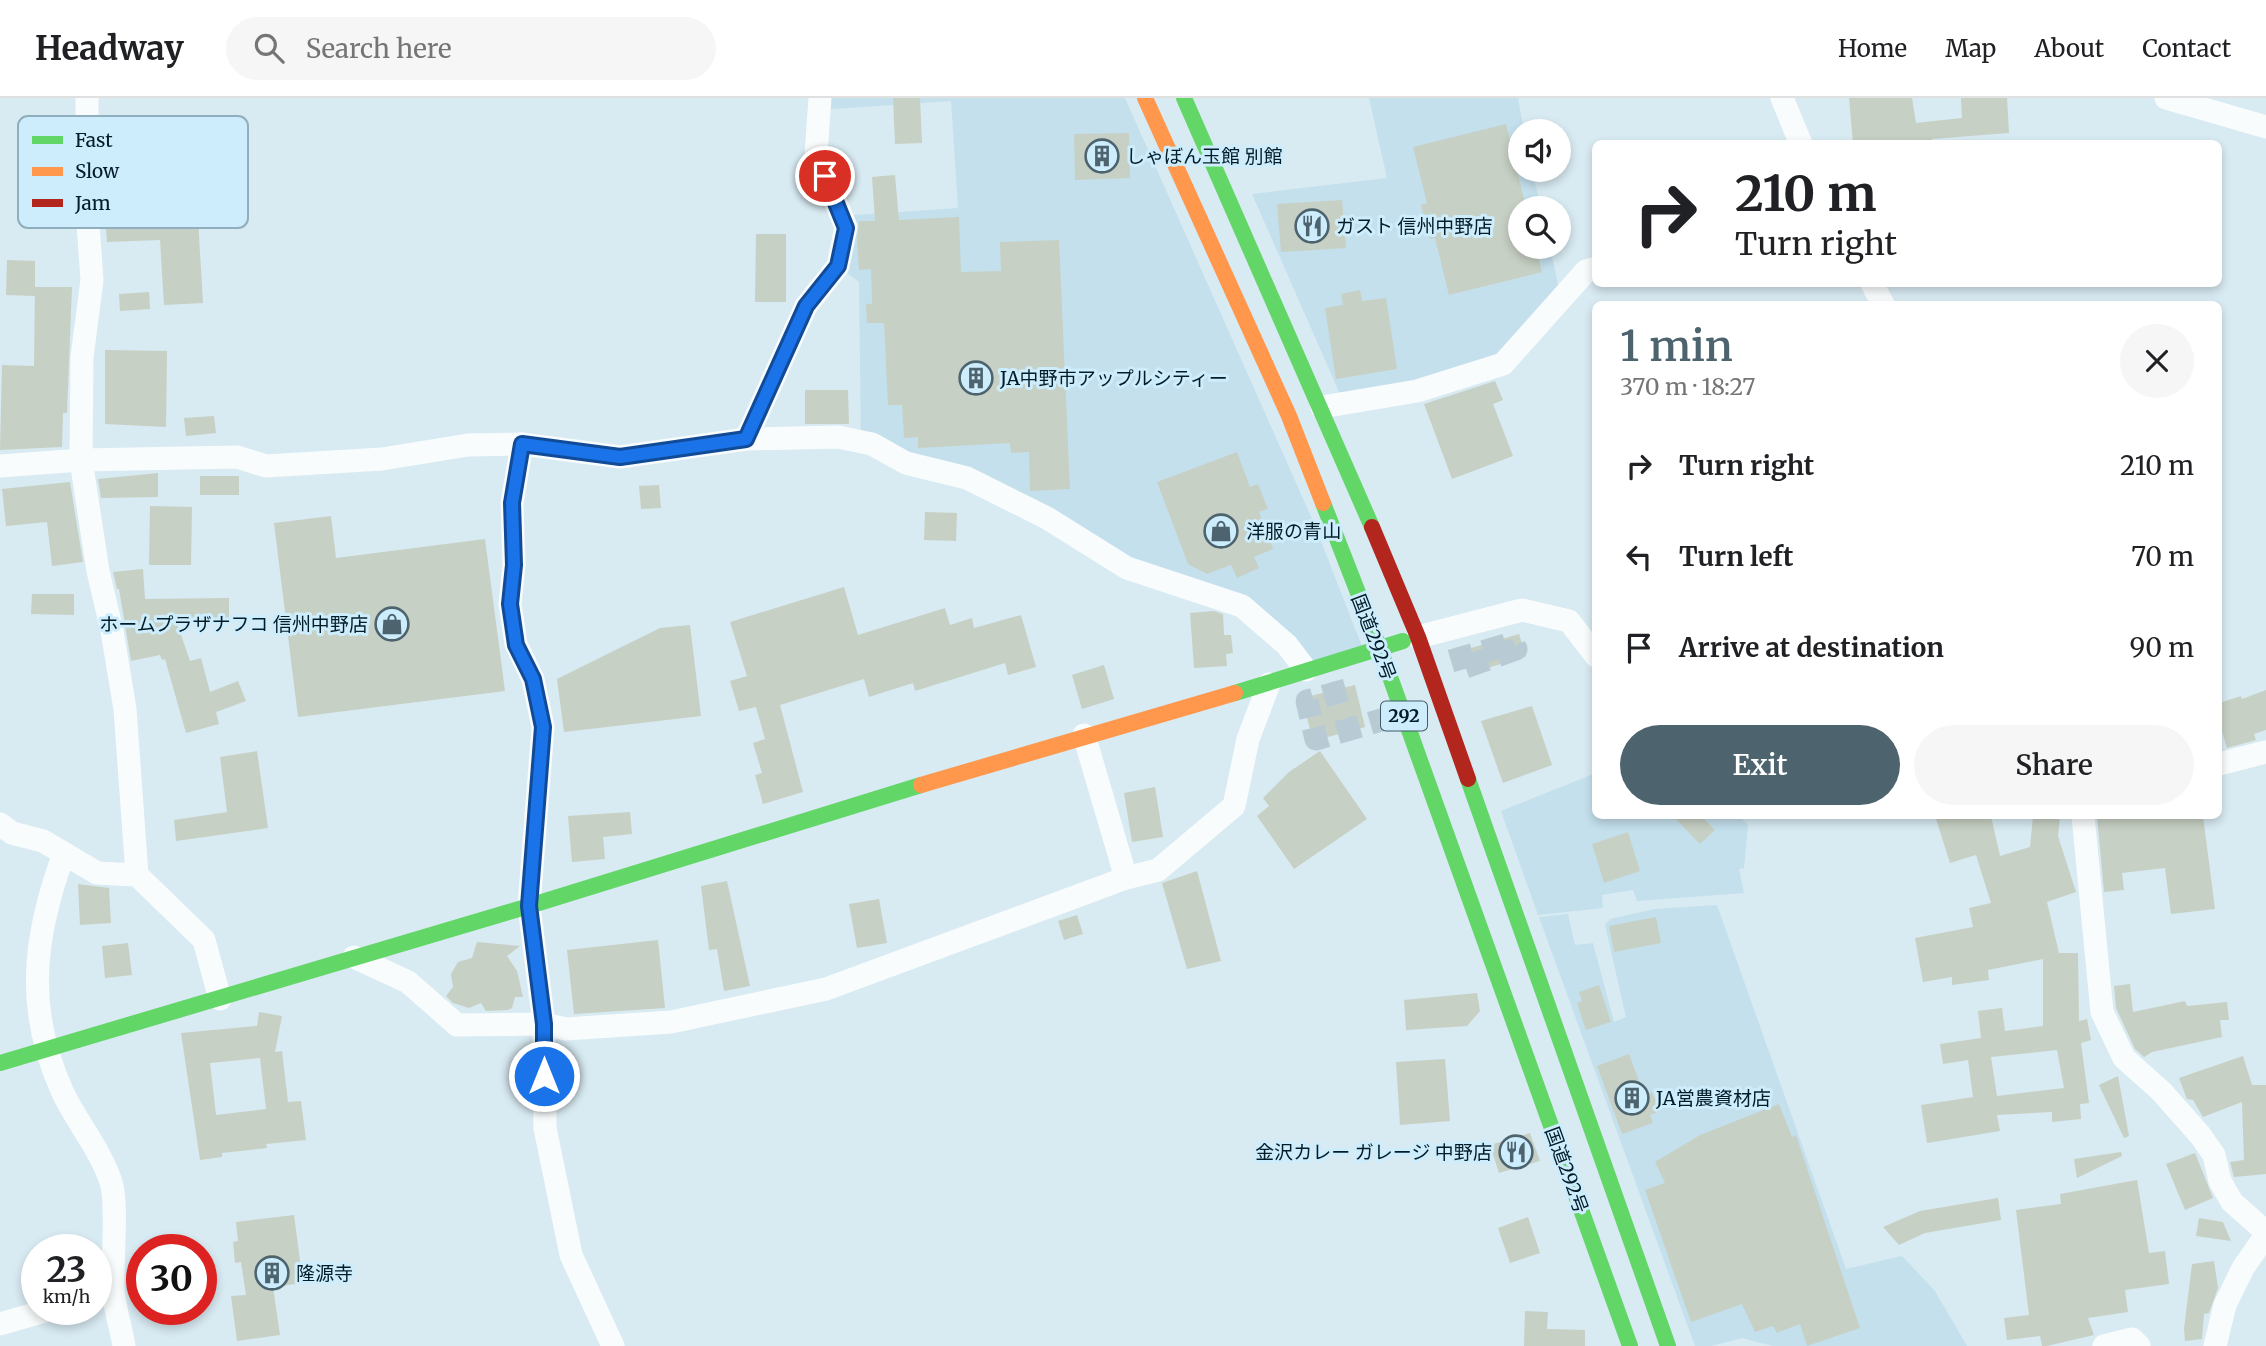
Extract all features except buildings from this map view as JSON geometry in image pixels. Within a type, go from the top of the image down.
[{"type":"main road","name":"国道292号","points":[[1145,98],[1289,416],[1380,649],[1630,1346]]},
{"type":"main road","name":"国道292号","points":[[1184,98],[1322,407],[1418,637],[1668,1346]]},
{"type":"main road","points":[[0,1063],[529,906],[1084,735],[1269,684],[1306,670],[1418,637]]},
{"type":"street","points":[[87,98],[87,116]]},
{"type":"street","points":[[746,439],[806,306],[838,266],[846,228],[816,155],[820,98]]},
{"type":"street","points":[[1782,98],[1799,140]]},
{"type":"street","points":[[2166,98],[2266,127]]},
{"type":"street","points":[[88,228],[92,280],[82,357],[81,460],[97,570],[112,631],[125,709],[137,875]]},
{"type":"street","points":[[1322,407],[1417,391],[1503,364],[1587,271],[1592,269]]},
{"type":"street","points":[[0,466],[81,460],[237,457],[265,466],[382,459],[468,445],[522,444],[620,457],[746,439],[838,437],[872,444],[906,463],[967,478],[1047,518],[1127,568],[1242,606],[1287,646],[1306,670]]},
{"type":"street","points":[[522,444],[512,503],[514,565],[510,604],[516,645],[533,679],[543,727],[529,906],[544,1024],[545,1128],[571,1255],[613,1346]]},
{"type":"street","points":[[1418,637],[1522,610],[1569,621],[1592,651]]},
{"type":"street","points":[[355,957],[408,982],[457,1025],[544,1024],[566,1030],[671,1022],[826,989],[1126,878],[1158,870],[1234,806],[1248,739],[1269,684]]},
{"type":"street","points":[[1084,735],[1126,878]]},
{"type":"street","points":[[2222,763],[2266,752]]},
{"type":"street","points":[[2083,819],[2102,1012],[2124,1058],[2161,1091],[2200,1135],[2214,1156],[2220,1181],[2232,1202],[2266,1233],[2243,1268],[2225,1305],[2215,1346]]},
{"type":"street","points":[[0,824],[12,833],[43,841],[63,856],[97,873],[137,875],[204,940],[220,999]]},
{"type":"street","points":[[63,856],[47,901],[35,965],[45,1049],[65,1096],[91,1137],[112,1184],[109,1234]]},
{"type":"street","points":[[112,1313],[124,1346]]},
{"type":"street","points":[[0,1324],[21,1318]]},
{"type":"street","points":[[2104,1346],[2132,1339],[2138,1346]]},
{"type":"shaded area","points":[[820,98],[1125,98],[1313,521],[1365,654],[1306,670],[1287,645],[1189,586],[1047,518],[861,442],[859,282],[838,266],[841,216],[958,208],[951,101],[819,110]]},
{"type":"shaded area","points":[[1369,98],[1518,98],[1522,119],[1508,119],[1508,182],[1535,182],[1538,196],[1508,196],[1508,259],[1553,259],[1561,299],[1503,364],[1344,403],[1252,194],[1387,178]]},
{"type":"shaded area","points":[[1592,775],[1592,819],[1742,819],[1748,825],[1744,868],[1739,869],[1744,893],[1637,901],[1633,890],[1602,895],[1603,908],[1538,915],[1501,811]]},
{"type":"shaded area","points":[[1717,905],[1846,1269],[1902,1256],[1935,1291],[1967,1346],[1773,1346],[1742,1338],[1711,1346],[1695,1346],[1539,917],[1568,914],[1575,945],[1593,943],[1614,1022],[1626,1017],[1605,925],[1610,919],[1655,909]]},
{"type":"tunnel","points":[[1451,661],[1513,643],[1516,649],[1457,670]]},
{"type":"tunnel","points":[[1346,690],[1307,701],[1316,739],[1395,716]]},
{"type":"traffic: fast","points":[[1184,98],[1372,527]]},
{"type":"traffic: fast","points":[[1323,503],[1380,649],[1630,1346]]},
{"type":"traffic: fast","points":[[1235,693],[1403,641]]},
{"type":"traffic: fast","points":[[1468,779],[1668,1346]]},
{"type":"traffic: fast","points":[[0,1063],[529,906],[921,785]]},
{"type":"traffic: slow","points":[[1145,98],[1289,416],[1323,503]]},
{"type":"traffic: slow","points":[[921,785],[1235,693]]},
{"type":"traffic: jam","points":[[1372,527],[1418,637],[1468,779]]},
{"type":"place","name":"しゃぼん玉館 別館","points":[[1102,156]]},
{"type":"place","name":"ガスト 信州中野店","points":[[1312,226]]},
{"type":"place","name":"JA中野市アップルシティー","points":[[976,378]]},
{"type":"place","name":"洋服の青山","points":[[1221,531]]},
{"type":"place","name":"ホームプラザナフコ 信州中野店","points":[[392,624]]},
{"type":"place","name":"JA営農資材店","points":[[1632,1098]]},
{"type":"place","name":"金沢カレー ガレージ 中野店","points":[[1516,1152]]},
{"type":"place","name":"隆源寺","points":[[272,1273]]},
{"type":"route","points":[[544,1076],[544,1024],[529,906],[543,727],[533,679],[516,645],[510,604],[514,565],[512,503],[522,444],[620,457],[746,439],[806,306],[838,266],[846,228],[825,176]]}]
